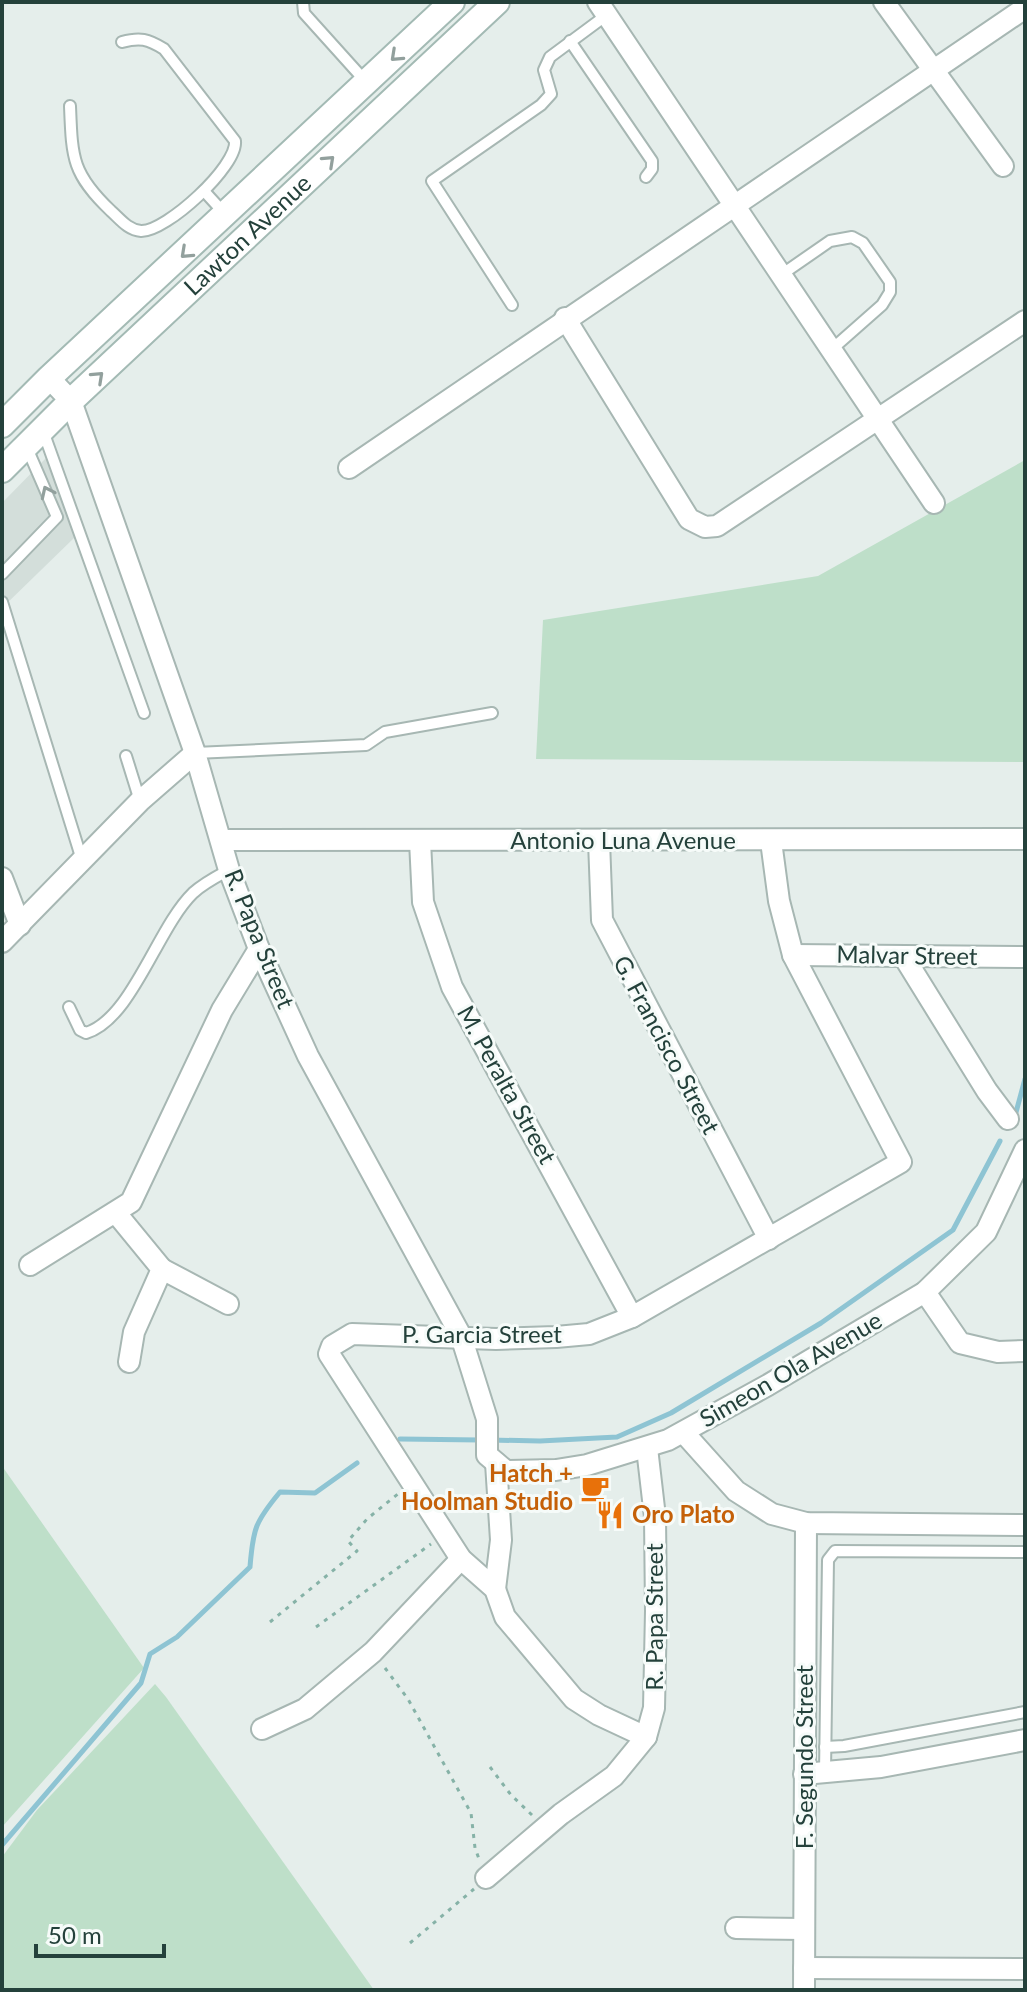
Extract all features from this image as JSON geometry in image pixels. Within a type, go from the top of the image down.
[{"type":"main road","name":"Lawton Avenue","points":[[2,425],[452,2]]},
{"type":"main road","name":"Lawton Avenue","points":[[2,470],[71,401],[497,2]]},
{"type":"street","points":[[884,2],[1003,166]]},
{"type":"street","points":[[603,8],[934,503]]},
{"type":"street","points":[[349,468],[565,318],[1025,8]]},
{"type":"street","points":[[565,318],[689,519],[705,527],[717,526],[1025,321]]},
{"type":"street","points":[[49,378],[71,401]]},
{"type":"street","name":"R. Papa Street","points":[[71,401],[195,753],[229,870],[259,949],[308,1056],[461,1336],[487,1419],[501,1540],[495,1589]]},
{"type":"street","points":[[2,942],[140,801],[195,753]]},
{"type":"street","name":"Antonio Luna Avenue","points":[[221,840],[1025,839]]},
{"type":"street","name":"M. Peralta Street","points":[[420,841],[423,902],[452,987],[632,1317]]},
{"type":"street","name":"G. Francisco Street","points":[[599,841],[602,920],[769,1239]]},
{"type":"street","name":"P. Garcia Street","points":[[646,1737],[599,1715],[574,1699],[505,1617],[495,1589],[461,1559],[329,1354],[337,1341],[352,1334],[496,1339],[589,1334],[632,1317],[901,1162],[793,955],[779,901],[771,841]]},
{"type":"street","points":[[2,878],[20,925]]},
{"type":"street","points":[[30,1265],[131,1202],[222,1010],[259,949]]},
{"type":"street","name":"Malvar Street","points":[[793,955],[1022,957]]},
{"type":"street","points":[[904,957],[987,1091],[1008,1119]]},
{"type":"street","name":"Simeon Ola Avenue","points":[[492,1459],[506,1471],[556,1470],[587,1465],[647,1448],[684,1433],[925,1292],[986,1232],[1023,1160]]},
{"type":"street","points":[[116,1213],[162,1269],[228,1304]]},
{"type":"street","points":[[129,1362],[134,1332],[162,1269]]},
{"type":"street","points":[[925,1292],[960,1343],[998,1352],[1025,1351]]},
{"type":"street","points":[[684,1433],[736,1491],[772,1514],[806,1523],[1025,1525]]},
{"type":"street","name":"R. Papa Street","points":[[646,1737],[654,1708],[656,1611],[655,1517],[647,1448]]},
{"type":"street","name":"F. Segundo Street","points":[[804,1990],[804,1929],[814,1773],[806,1523]]},
{"type":"street","points":[[262,1729],[305,1709],[373,1652],[461,1559]]},
{"type":"street","points":[[486,1878],[545,1827],[614,1776],[646,1737]]},
{"type":"street","points":[[814,1773],[881,1767],[1025,1740]]},
{"type":"street","points":[[736,1928],[804,1929]]},
{"type":"street","points":[[804,1968],[965,1980],[1025,1969]]},
{"type":"lane","points":[[303,2],[304,13],[367,83]]},
{"type":"lane","points":[[512,305],[432,181],[549,98],[551,88],[545,75],[545,65],[603,8]]},
{"type":"lane","points":[[70,106],[72,151],[79,173],[91,192],[129,228],[142,231],[158,227],[204,191],[233,155],[235,141],[164,49],[139,37],[122,42]]},
{"type":"lane","points":[[570,41],[652,161],[652,169],[646,177]]},
{"type":"lane","points":[[204,191],[226,215]]},
{"type":"lane","points":[[781,275],[830,241],[852,237],[863,243],[890,282],[890,292],[882,305],[831,350]]},
{"type":"lane","points":[[2,574],[57,517],[34,438]]},
{"type":"lane","points":[[34,438],[144,713]]},
{"type":"lane","points":[[2,602],[82,860]]},
{"type":"lane","points":[[195,753],[366,745],[385,732],[492,713]]},
{"type":"lane","points":[[126,756],[140,801]]},
{"type":"lane","points":[[69,1007],[80,1030],[86,1033],[115,1014],[167,928],[191,895],[210,879],[229,870]]},
{"type":"lane","points":[[814,1773],[825,1747],[828,1560],[835,1551],[1025,1552]]},
{"type":"lane","points":[[825,1747],[1025,1712]]},
{"type":"path","points":[[270,1622],[357,1551],[348,1541],[367,1519],[412,1483]]},
{"type":"path","points":[[316,1627],[444,1534]]},
{"type":"path","points":[[373,1652],[408,1699],[471,1813],[475,1848],[486,1878],[410,1943]]},
{"type":"path","points":[[490,1767],[511,1795],[545,1827]]},
{"type":"shaded area","points":[[48,456],[75,537],[2,608],[2,503]]},
{"type":"green space","points":[[1025,460],[1025,762],[536,759],[543,620],[818,576]]},
{"type":"green space","points":[[2,1466],[144,1668],[2,1827]]},
{"type":"green space","points":[[155,1684],[374,1990],[2,1990],[2,1857],[37,1810]]},
{"type":"waterway","points":[[1015,1116],[1025,1079]]},
{"type":"waterway","points":[[490,1440],[617,1437],[671,1413],[821,1323],[953,1230],[1000,1141]]},
{"type":"waterway","points":[[400,1439],[480,1440]]},
{"type":"waterway","points":[[2,1845],[141,1683],[150,1654],[177,1637],[250,1567],[257,1526],[280,1492],[315,1493],[357,1463]]},
{"type":"place","name":"Hatch + Hoolman Studio","points":[[595,1488]]},
{"type":"place","name":"Oro Plato","points":[[610,1515]]}]
